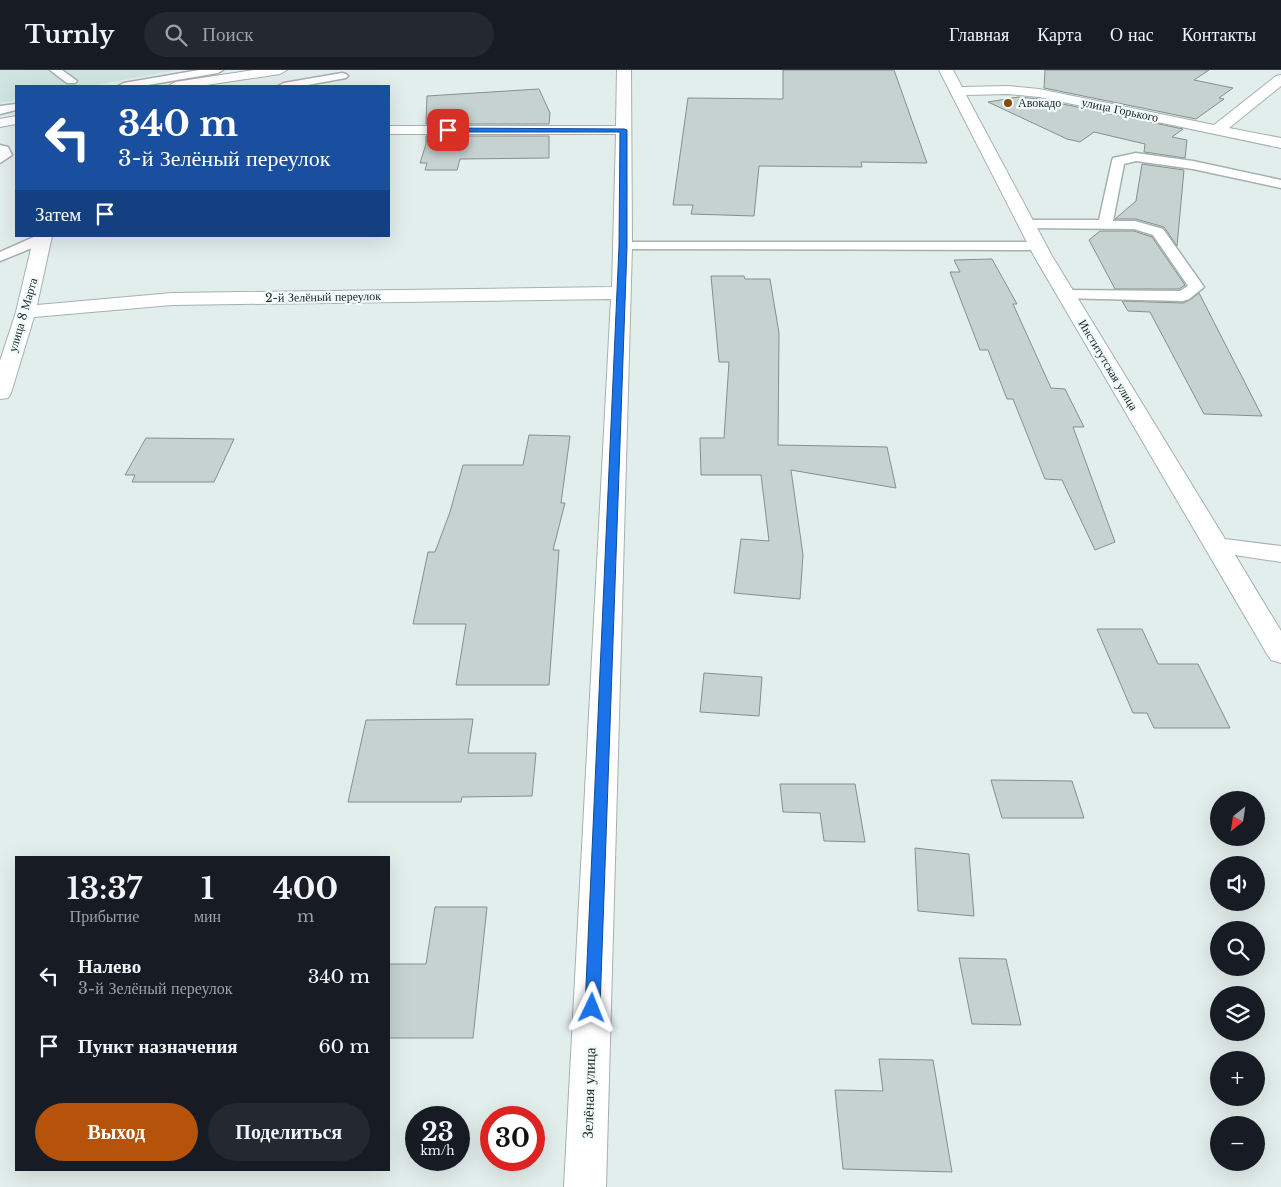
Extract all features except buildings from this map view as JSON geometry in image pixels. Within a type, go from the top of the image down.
[{"type":"street","points":[[182,85],[280,70]]},
{"type":"street","name":"Зелёная улица","points":[[585,1187],[623,246],[624,70]]},
{"type":"street","name":"Институтская улица","points":[[946,70],[1026,224],[1066,295],[1281,654]]},
{"type":"street","points":[[1217,130],[1281,79]]},
{"type":"street","name":"улица Горького","points":[[956,91],[1008,90],[1039,93],[1281,143]]},
{"type":"street","points":[[0,123],[15,120]]},
{"type":"street","points":[[390,130],[624,130]]},
{"type":"street","name":"улица 8 Марта","points":[[0,393],[26,312],[43,237]]},
{"type":"street","name":"2-й Зелёный переулок","points":[[26,312],[172,299],[621,293]]},
{"type":"street","points":[[1216,545],[1281,554]]},
{"type":"lane","points":[[55,70],[71,81]]},
{"type":"lane","points":[[130,85],[218,70]]},
{"type":"lane","points":[[290,85],[342,76]]},
{"type":"lane","points":[[0,110],[15,107]]},
{"type":"lane","points":[[0,149],[4,150],[6,154],[0,158]]},
{"type":"lane","points":[[1105,225],[1118,161],[1136,157],[1193,165],[1281,184]]},
{"type":"lane","points":[[1026,224],[1135,225],[1158,232],[1196,288],[1183,296],[1066,295]]},
{"type":"lane","points":[[0,257],[43,237]]},
{"type":"lane","points":[[623,246],[1038,246]]},
{"type":"shaded area","points":[[0,70],[178,70],[95,85],[15,85],[15,100],[0,103]]},
{"type":"place","name":"Авокадо","points":[[1008,103]]},
{"type":"route","points":[[448,130],[624,130],[623,246],[592,1008]]}]
